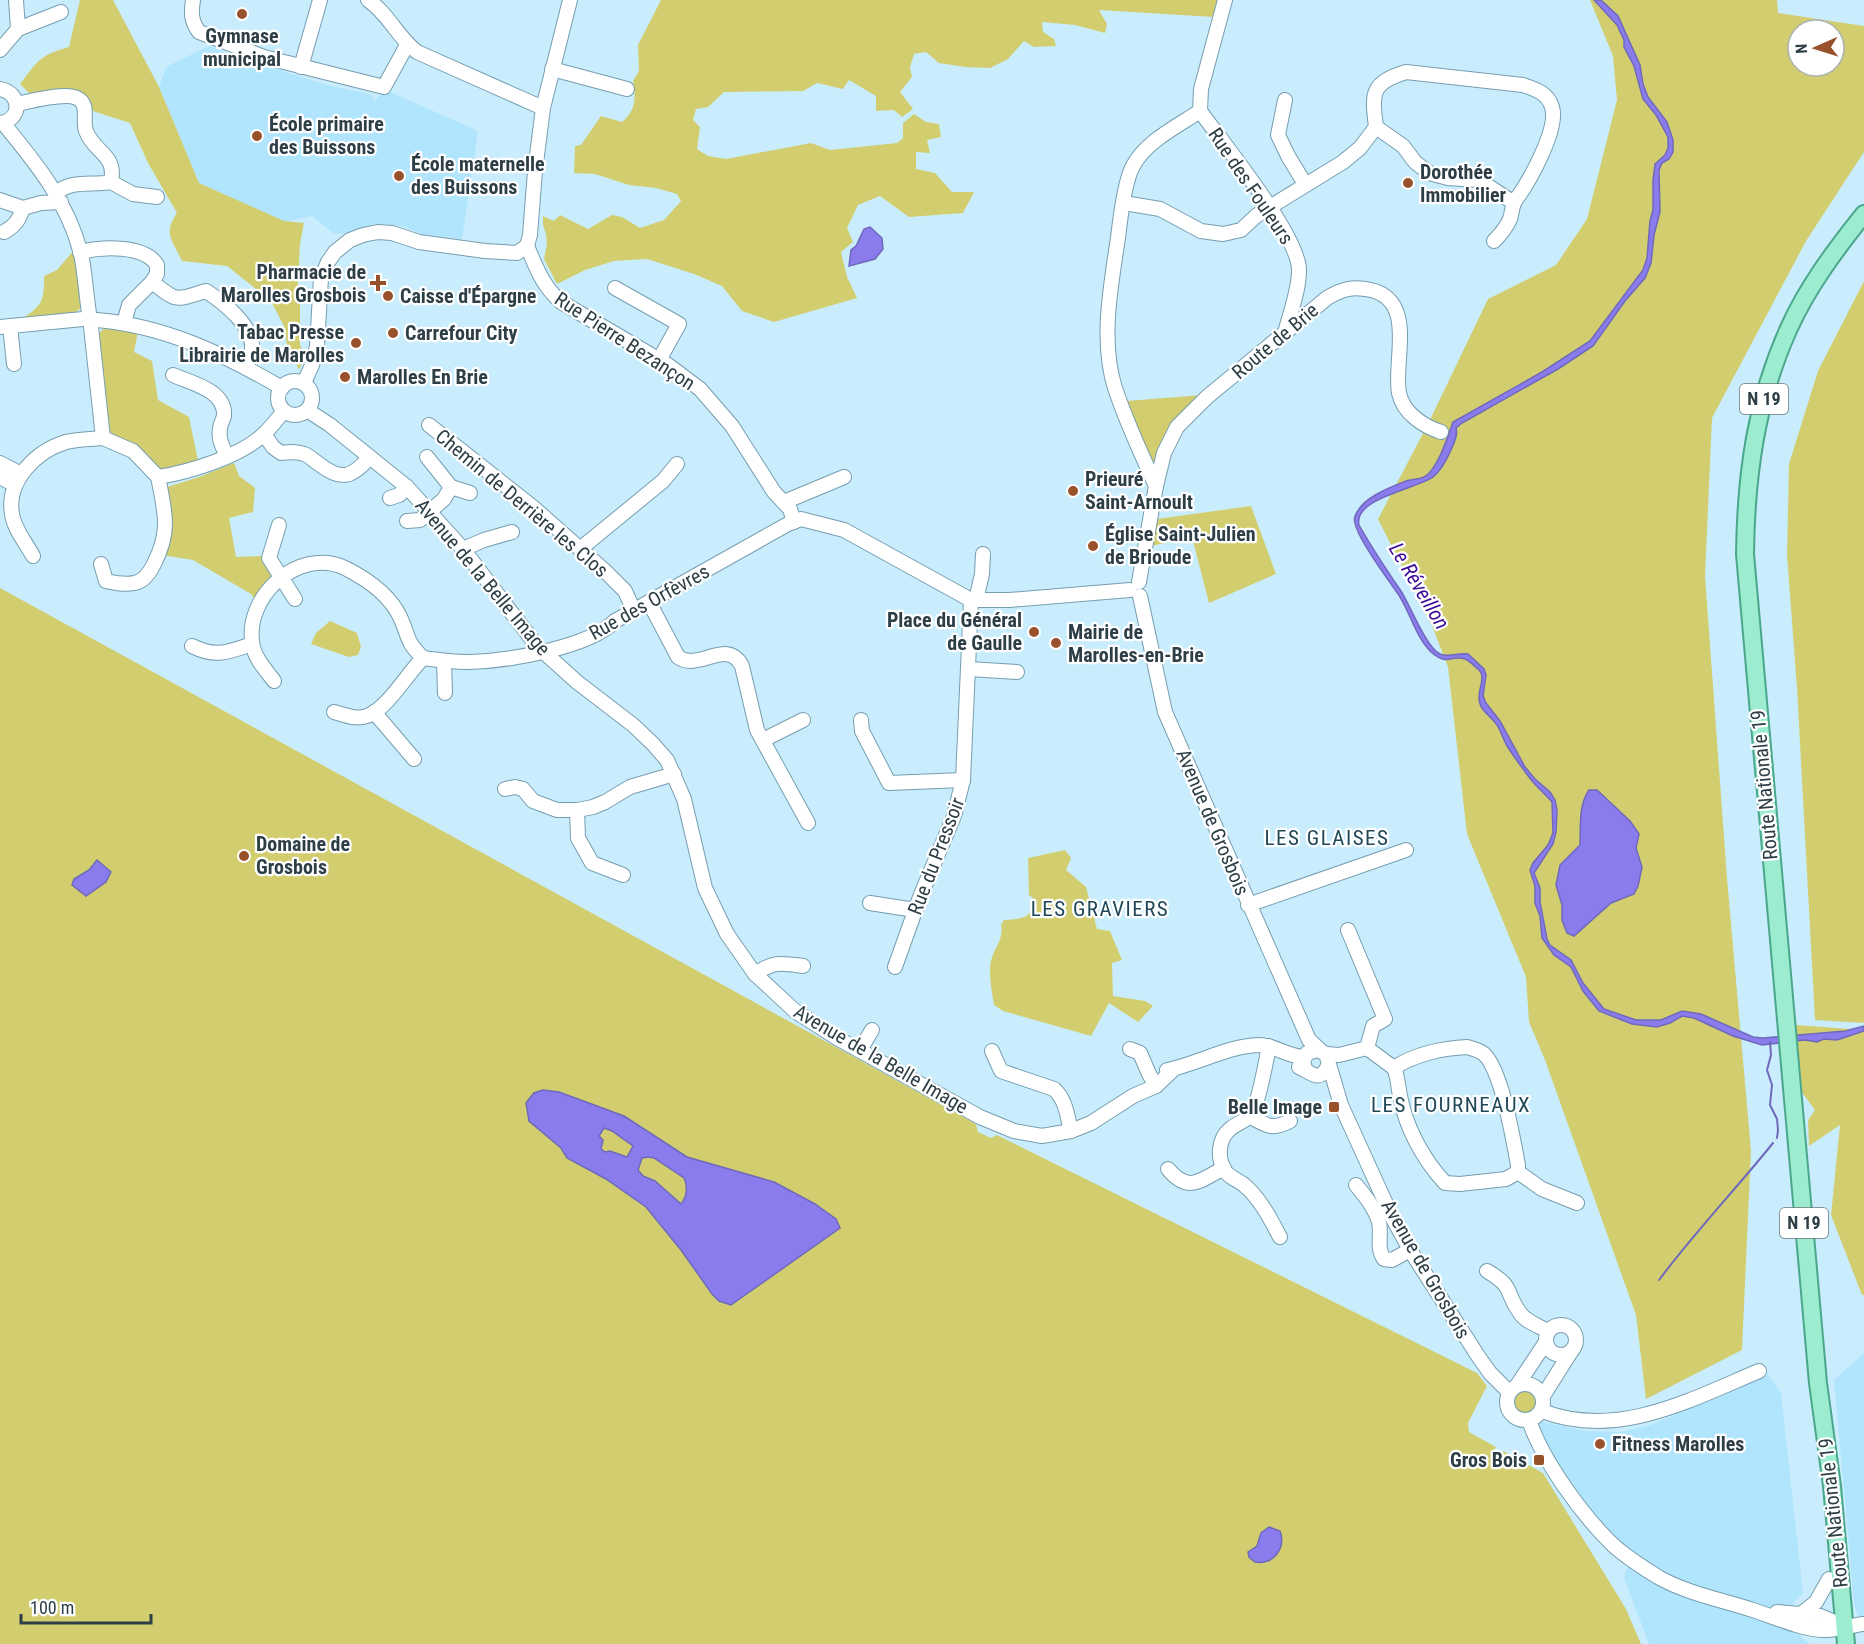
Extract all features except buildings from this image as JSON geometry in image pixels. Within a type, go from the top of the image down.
[{"type":"main road","name":"Route Nationale 19","points":[[1836,1633],[1832,1486],[1818,1383],[1745,554],[1747,495],[1757,425],[1769,381],[1790,326],[1804,300],[1838,247],[1864,214]]},
{"type":"main road","name":"Route Nationale 19","points":[[1818,1383],[1818,1444],[1836,1633]]},
{"type":"street","points":[[16,0],[18,29]]},
{"type":"street","points":[[192,0],[193,24],[199,32],[264,57],[384,87],[407,45]]},
{"type":"street","points":[[301,67],[320,0]]},
{"type":"street","points":[[368,0],[380,9],[407,45],[417,52],[543,108]]},
{"type":"street","points":[[304,383],[312,365],[316,346],[321,278],[335,252],[350,240],[363,234],[378,232],[392,233],[419,242],[485,251],[517,253],[527,246],[530,236],[543,108],[570,0]]},
{"type":"street","points":[[1156,486],[1115,387],[1109,351],[1108,323],[1113,270],[1132,166],[1148,147],[1200,111],[1201,89],[1220,3]]},
{"type":"street","points":[[0,50],[18,29],[61,12]]},
{"type":"street","points":[[552,69],[627,88]]},
{"type":"street","points":[[1124,203],[1160,209],[1201,231],[1223,234],[1241,230],[1256,216],[1343,162],[1360,148],[1376,127],[1373,98],[1378,87],[1389,77],[1406,72],[1523,85],[1536,89],[1546,96],[1552,107],[1553,123],[1536,167],[1522,194],[1514,203],[1505,230],[1494,241]]},
{"type":"street","points":[[0,89],[13,94],[17,104],[15,115],[10,120],[1,123],[39,167],[58,197],[68,216],[80,252],[103,438]]},
{"type":"street","points":[[17,104],[68,96],[78,98],[83,104],[86,133],[111,165],[113,174],[111,182]]},
{"type":"street","points":[[1285,100],[1278,135],[1305,184]]},
{"type":"street","name":"Rue des Fouleurs","points":[[1200,111],[1270,207],[1295,253],[1299,268],[1298,287],[1285,333]]},
{"type":"street","points":[[1376,127],[1403,146],[1415,162],[1429,173],[1479,180],[1514,203]]},
{"type":"street","points":[[0,200],[23,208],[58,197],[62,188],[74,184],[111,182],[133,194],[157,197]]},
{"type":"street","points":[[4,232],[13,228],[23,208]]},
{"type":"street","name":"Rue Pierre Bezançon","points":[[527,246],[540,279],[548,291],[561,302],[685,376],[719,409],[774,492],[792,514],[794,522]]},
{"type":"street","points":[[80,252],[104,247],[146,253],[157,265],[157,274],[152,282],[129,305],[124,323]]},
{"type":"street","points":[[152,282],[170,296],[183,299],[206,291],[226,304],[250,338],[252,350],[246,368]]},
{"type":"street","name":"Route de Brie","points":[[1137,589],[1164,453],[1177,427],[1207,398],[1327,298],[1340,290],[1358,287],[1377,292],[1391,303],[1398,316],[1401,335],[1399,394],[1416,420],[1429,428],[1442,432]]},
{"type":"street","points":[[615,288],[679,324],[659,360]]},
{"type":"street","points":[[14,364],[5,327],[90,320],[124,323],[191,341],[282,388]]},
{"type":"street","points":[[173,375],[214,393],[222,403],[224,416],[219,431],[221,444],[227,456]]},
{"type":"street","points":[[289,382],[304,383],[311,392],[312,400],[307,410],[297,415],[284,411],[279,399],[282,388],[289,382]]},
{"type":"street","name":"Avenue de la Belle Image","points":[[307,410],[330,424],[407,487],[463,549],[528,637],[570,677],[633,725],[667,760],[684,799],[705,888],[727,934],[755,974],[795,1011],[817,1026],[981,1117],[1014,1131],[1042,1136],[1071,1131],[1091,1123],[1132,1096],[1144,1083],[1154,1082],[1166,1071],[1246,1047],[1269,1049],[1295,1057],[1318,1058]]},
{"type":"street","points":[[158,477],[201,467],[227,456],[264,434],[284,411]]},
{"type":"street","name":"Chemin de Derrière les Clos","points":[[429,426],[534,508],[580,549],[625,591],[634,611]]},
{"type":"street","points":[[264,434],[273,447],[281,453],[296,451],[306,454],[329,472],[342,476],[358,471],[370,457]]},
{"type":"street","points":[[33,556],[16,527],[12,515],[11,500],[18,480],[29,464],[46,451],[66,442],[103,438],[133,451],[158,477],[166,518],[165,538],[150,572],[138,583],[122,585],[106,581],[101,564]]},
{"type":"street","points":[[427,457],[451,487],[470,493]]},
{"type":"street","points":[[0,463],[18,480]]},
{"type":"street","points":[[580,549],[663,481],[676,464]]},
{"type":"street","points":[[0,477],[18,480]]},
{"type":"street","points":[[784,502],[844,477]]},
{"type":"street","points":[[390,498],[399,495],[407,487]]},
{"type":"street","points":[[407,521],[420,520],[444,500],[451,487]]},
{"type":"street","points":[[794,522],[801,519],[844,530],[974,600],[1009,600],[1137,589]]},
{"type":"street","name":"Rue des Orfèvres","points":[[423,658],[444,661],[483,661],[509,658],[587,638],[794,522]]},
{"type":"street","points":[[279,525],[269,558],[295,600]]},
{"type":"street","points":[[463,549],[512,532]]},
{"type":"street","name":"Rue du Pressoir","points":[[895,967],[915,910],[954,816],[963,780],[974,600],[982,574],[983,554]]},
{"type":"street","points":[[274,681],[255,655],[252,644],[251,630],[256,610],[264,594],[272,584],[294,569],[320,564],[342,567],[377,588],[394,606],[409,644],[423,658],[374,712],[366,716],[352,717],[334,712]]},
{"type":"street","name":"Avenue de Grosbois","points":[[1137,589],[1165,712],[1248,905],[1318,1058],[1326,1083],[1341,1105],[1392,1217],[1410,1250],[1490,1373],[1514,1388]]},
{"type":"street","points":[[649,602],[678,657],[684,661],[694,662],[723,653],[731,654],[739,660],[755,723],[808,823]]},
{"type":"street","points":[[192,646],[204,652],[220,654],[252,644]]},
{"type":"street","points":[[444,661],[445,693]]},
{"type":"street","points":[[969,669],[1017,672]]},
{"type":"street","points":[[374,712],[414,759]]},
{"type":"street","points":[[763,740],[803,720]]},
{"type":"street","points":[[861,720],[862,731],[889,783],[963,780]]},
{"type":"street","points":[[505,789],[515,787],[523,789],[532,801],[557,810],[577,810],[605,802],[630,787],[674,774]]},
{"type":"street","points":[[577,810],[578,838],[592,863],[623,874]]},
{"type":"street","points":[[1248,905],[1406,850]]},
{"type":"street","points":[[870,903],[915,910]]},
{"type":"street","points":[[1348,930],[1385,1019],[1373,1026],[1367,1048]]},
{"type":"street","points":[[755,974],[770,964],[803,966]]},
{"type":"street","points":[[860,1050],[872,1030]]},
{"type":"street","points":[[1394,1068],[1402,1062],[1447,1048],[1467,1047],[1476,1049],[1485,1055],[1494,1068],[1506,1110],[1518,1172]]},
{"type":"street","points":[[1318,1058],[1367,1048],[1394,1068],[1400,1097],[1413,1137],[1434,1172],[1445,1183],[1460,1184],[1506,1179],[1518,1172]]},
{"type":"street","points":[[1130,1049],[1140,1053],[1154,1082]]},
{"type":"street","points":[[1269,1049],[1253,1112],[1230,1129],[1223,1138],[1220,1149],[1221,1164],[1227,1174],[1243,1184],[1258,1200],[1280,1237]]},
{"type":"street","points":[[992,1051],[1001,1071],[1054,1089],[1060,1095],[1071,1131]]},
{"type":"street","points":[[1249,1116],[1270,1127],[1278,1127],[1290,1121]]},
{"type":"street","points":[[1168,1169],[1176,1178],[1188,1184],[1224,1168]]},
{"type":"street","points":[[1518,1172],[1542,1189],[1577,1203]]},
{"type":"street","points":[[1356,1185],[1370,1204],[1379,1222],[1379,1250],[1384,1259],[1392,1260],[1410,1250]]},
{"type":"street","points":[[1487,1271],[1502,1280],[1509,1288],[1519,1312],[1547,1336],[1550,1350],[1558,1354],[1568,1353],[1574,1346]]},
{"type":"street","points":[[1559,1325],[1569,1327],[1575,1335],[1574,1346],[1543,1396],[1542,1410],[1534,1418],[1523,1419],[1511,1413],[1507,1405],[1514,1388],[1547,1336],[1559,1325]]},
{"type":"street","points":[[1542,1410],[1569,1419],[1605,1421],[1639,1418],[1759,1371]]},
{"type":"street","points":[[1514,1388],[1530,1384],[1540,1390],[1543,1396]]},
{"type":"street","points":[[1523,1419],[1542,1458],[1553,1468],[1589,1517],[1628,1558],[1671,1583],[1781,1620],[1836,1633],[1864,1624]]},
{"type":"street","points":[[1801,1614],[1816,1602],[1830,1579]]},
{"type":"street","points":[[1752,1609],[1801,1614],[1836,1633]]},
{"type":"shaded area","points":[[80,0],[113,0],[159,87],[199,183],[284,221],[304,223],[300,244],[297,301],[300,302],[300,345],[305,356],[299,370],[287,345],[284,326],[271,301],[227,266],[182,261],[170,237],[170,226],[177,213],[148,163],[130,123],[93,111],[85,100],[33,97],[20,84],[45,56],[69,47]]},
{"type":"shaded area","points":[[661,0],[1219,0],[1214,17],[1099,10],[1107,24],[1105,33],[1075,25],[1042,22],[1043,32],[1054,39],[1056,46],[1034,47],[1024,41],[1008,59],[990,68],[939,63],[926,52],[914,54],[910,67],[912,77],[900,92],[913,109],[902,117],[894,110],[876,111],[876,96],[849,80],[843,89],[817,83],[803,91],[724,92],[708,107],[696,109],[693,120],[700,127],[697,149],[708,156],[726,159],[811,143],[830,150],[897,143],[903,138],[903,123],[914,114],[926,122],[939,124],[941,137],[927,140],[930,153],[916,152],[916,169],[935,173],[952,192],[974,192],[963,213],[909,217],[880,196],[858,205],[847,228],[853,242],[841,252],[847,277],[857,298],[774,322],[742,311],[722,286],[694,274],[647,259],[614,261],[585,270],[557,284],[544,259],[547,244],[543,216],[554,221],[560,215],[588,229],[612,215],[622,217],[640,228],[664,220],[681,201],[677,194],[656,188],[629,185],[595,174],[574,173],[575,146],[581,145],[601,116],[622,122],[630,113],[635,99],[633,81],[639,71],[638,45]]},
{"type":"shaded area","points":[[1590,0],[1777,0],[1778,13],[1811,18],[1786,18],[1786,78],[1846,78],[1846,23],[1864,26],[1864,152],[1806,241],[1712,418],[1705,576],[1727,878],[1751,1151],[1742,1350],[1646,1399],[1636,1315],[1545,1060],[1529,1022],[1526,977],[1467,834],[1448,667],[1433,628],[1378,519],[1428,424],[1488,299],[1556,265],[1587,219],[1617,100],[1613,56]]},
{"type":"shaded area","points":[[1594,0],[1601,0],[1618,16],[1640,65],[1648,97],[1667,122],[1673,140],[1673,152],[1669,159],[1662,163],[1659,170],[1660,212],[1654,235],[1651,263],[1645,278],[1625,301],[1593,346],[1558,369],[1462,423],[1456,428],[1456,436],[1444,465],[1433,477],[1376,501],[1360,516],[1359,525],[1435,650],[1443,655],[1468,654],[1484,669],[1486,675],[1483,696],[1486,703],[1500,721],[1525,767],[1555,800],[1556,832],[1553,844],[1534,873],[1540,888],[1540,902],[1547,939],[1550,945],[1571,960],[1583,983],[1604,1009],[1636,1020],[1661,1020],[1682,1011],[1701,1014],[1753,1037],[1763,1038],[1845,1031],[1864,1026],[1864,1031],[1837,1040],[1824,1039],[1817,1042],[1805,1040],[1762,1045],[1733,1036],[1694,1018],[1682,1016],[1657,1027],[1632,1024],[1599,1011],[1583,991],[1571,967],[1554,955],[1542,938],[1540,916],[1535,903],[1535,886],[1530,870],[1548,845],[1553,833],[1552,802],[1526,773],[1507,746],[1497,725],[1482,708],[1479,697],[1482,678],[1479,670],[1465,659],[1442,659],[1431,652],[1418,633],[1400,597],[1364,544],[1355,523],[1358,510],[1376,494],[1408,480],[1422,478],[1429,473],[1442,452],[1453,422],[1542,372],[1590,341],[1643,270],[1647,258],[1653,210],[1655,164],[1665,155],[1668,148],[1668,137],[1656,115],[1643,99],[1634,66],[1624,47],[1624,40],[1617,25]]},
{"type":"shaded area","points":[[209,46],[253,63],[256,63],[259,58],[280,65],[282,71],[331,86],[370,94],[375,100],[386,90],[478,131],[462,239],[422,234],[405,227],[386,224],[373,224],[343,234],[333,233],[312,216],[284,222],[199,183],[159,87],[166,67]]},
{"type":"shaded area","points":[[870,227],[882,238],[883,249],[875,259],[849,266],[851,250],[856,246],[864,229]]},
{"type":"shaded area","points":[[74,250],[83,303],[79,310],[72,314],[21,319],[41,302],[44,276],[57,270]]},
{"type":"shaded area","points":[[1864,281],[1864,1023],[1815,1020],[1797,688],[1787,555],[1789,464],[1818,371]]},
{"type":"shaded area","points":[[104,328],[138,331],[134,352],[152,361],[158,400],[189,417],[198,461],[161,473],[148,455],[108,431],[96,337]]},
{"type":"shaded area","points":[[1203,395],[1153,466],[1151,466],[1126,401]]},
{"type":"shaded area","points":[[234,463],[239,476],[255,488],[253,512],[229,518],[236,557],[263,556],[273,576],[255,599],[251,594],[193,560],[161,555],[167,487]]},
{"type":"shaded area","points":[[1251,506],[1276,574],[1209,603],[1192,537],[1151,546],[1157,519]]},
{"type":"shaded area","name":"Domaine de Grosbois","points":[[0,588],[976,1124],[978,1132],[991,1138],[997,1135],[1477,1373],[1487,1386],[1468,1423],[1469,1432],[1496,1447],[1491,1456],[1498,1460],[1503,1451],[1543,1473],[1626,1609],[1641,1644],[0,1644]]},
{"type":"shaded area","points":[[330,621],[357,633],[361,647],[358,655],[349,657],[311,644],[316,633]]},
{"type":"shaded area","points":[[1589,790],[1597,790],[1630,821],[1639,834],[1636,848],[1642,867],[1634,894],[1611,903],[1574,936],[1567,933],[1562,920],[1562,905],[1556,885],[1560,865],[1580,845],[1583,803]]},
{"type":"shaded area","points":[[1065,850],[1071,858],[1066,870],[1086,887],[1097,929],[1110,931],[1122,960],[1112,963],[1113,996],[1145,1001],[1153,1006],[1138,1022],[1109,1003],[1091,1036],[1003,1011],[994,1005],[991,989],[990,966],[1001,935],[1001,925],[1004,920],[1025,917],[1031,911],[1035,900],[1029,895],[1028,858]]},
{"type":"shaded area","points":[[97,860],[111,872],[106,882],[86,896],[72,885],[74,879],[89,870]]},
{"type":"shaded area","points":[[1796,1025],[1864,1030],[1864,1295],[1862,1295],[1831,1215],[1840,1125],[1809,1146],[1808,1120],[1815,1110],[1801,1091]]},
{"type":"shaded area","points":[[543,1090],[559,1092],[624,1116],[687,1157],[774,1182],[815,1204],[836,1219],[840,1228],[731,1305],[719,1301],[646,1207],[606,1179],[567,1158],[561,1148],[529,1121],[526,1103],[534,1093]],"holes":[[[604,1128],[633,1146],[627,1157],[601,1149],[603,1140],[599,1136]],[[642,1158],[654,1158],[684,1178],[686,1191],[681,1204],[655,1181],[643,1176],[638,1170]]]},
{"type":"shaded area","points":[[1864,1353],[1864,1620],[1858,1616],[1854,1603],[1834,1380]]},
{"type":"shaded area","points":[[1768,1374],[1781,1393],[1803,1593],[1793,1603],[1801,1637],[1810,1644],[1649,1644],[1624,1578],[1632,1553],[1603,1528],[1550,1452],[1537,1426],[1539,1421],[1585,1431],[1620,1432],[1654,1424]]},
{"type":"shaded area","points":[[1525,1389],[1534,1393],[1538,1402],[1534,1411],[1525,1415],[1516,1411],[1512,1402],[1516,1393]]},
{"type":"shaded area","points":[[1269,1527],[1280,1531],[1280,1549],[1268,1561],[1255,1562],[1249,1557],[1248,1552],[1257,1546],[1261,1533]]},
{"type":"waterway","points":[[1770,1042],[1771,1055],[1767,1070],[1772,1085],[1770,1105],[1777,1119],[1777,1138]]},
{"type":"waterway","points":[[1659,1280],[1773,1143]]},
{"type":"place","name":"Gymnase municipal","points":[[242,14]]},
{"type":"place","name":"École primaire des Buissons","points":[[257,136]]},
{"type":"place","name":"École maternelle des Buissons","points":[[399,176]]},
{"type":"place","name":"Dorothée Immobilier","points":[[1408,183]]},
{"type":"place","name":"Pharmacie de Marolles Grosbois","points":[[378,283]]},
{"type":"place","name":"Caisse d'Épargne","points":[[388,296]]},
{"type":"place","name":"Carrefour City","points":[[393,333]]},
{"type":"place","name":"Tabac Presse Librairie de Marolles","points":[[356,343]]},
{"type":"place","name":"Marolles En Brie","points":[[345,377]]},
{"type":"place","name":"Prieuré Saint-Arnoult","points":[[1073,491]]},
{"type":"place","name":"Église Saint-Julien de Brioude","points":[[1093,546]]},
{"type":"place","name":"Place du Général de Gaulle","points":[[1034,632]]},
{"type":"place","name":"Mairie de Marolles-en-Brie","points":[[1056,643]]},
{"type":"place","name":"Domaine de Grosbois","points":[[244,856]]},
{"type":"place","name":"Belle Image","points":[[1334,1107]]},
{"type":"place","name":"Fitness Marolles","points":[[1600,1444]]},
{"type":"place","name":"Gros Bois","points":[[1539,1460]]},
{"type":"district","name":"LES GLAISES","points":[[1327,838]]},
{"type":"district","name":"LES GRAVIERS","points":[[1100,909]]},
{"type":"district","name":"LES FOURNEAUX","points":[[1451,1105]]},
{"type":"water label","name":"Le Réveillon","points":[[1419,586]]}]
